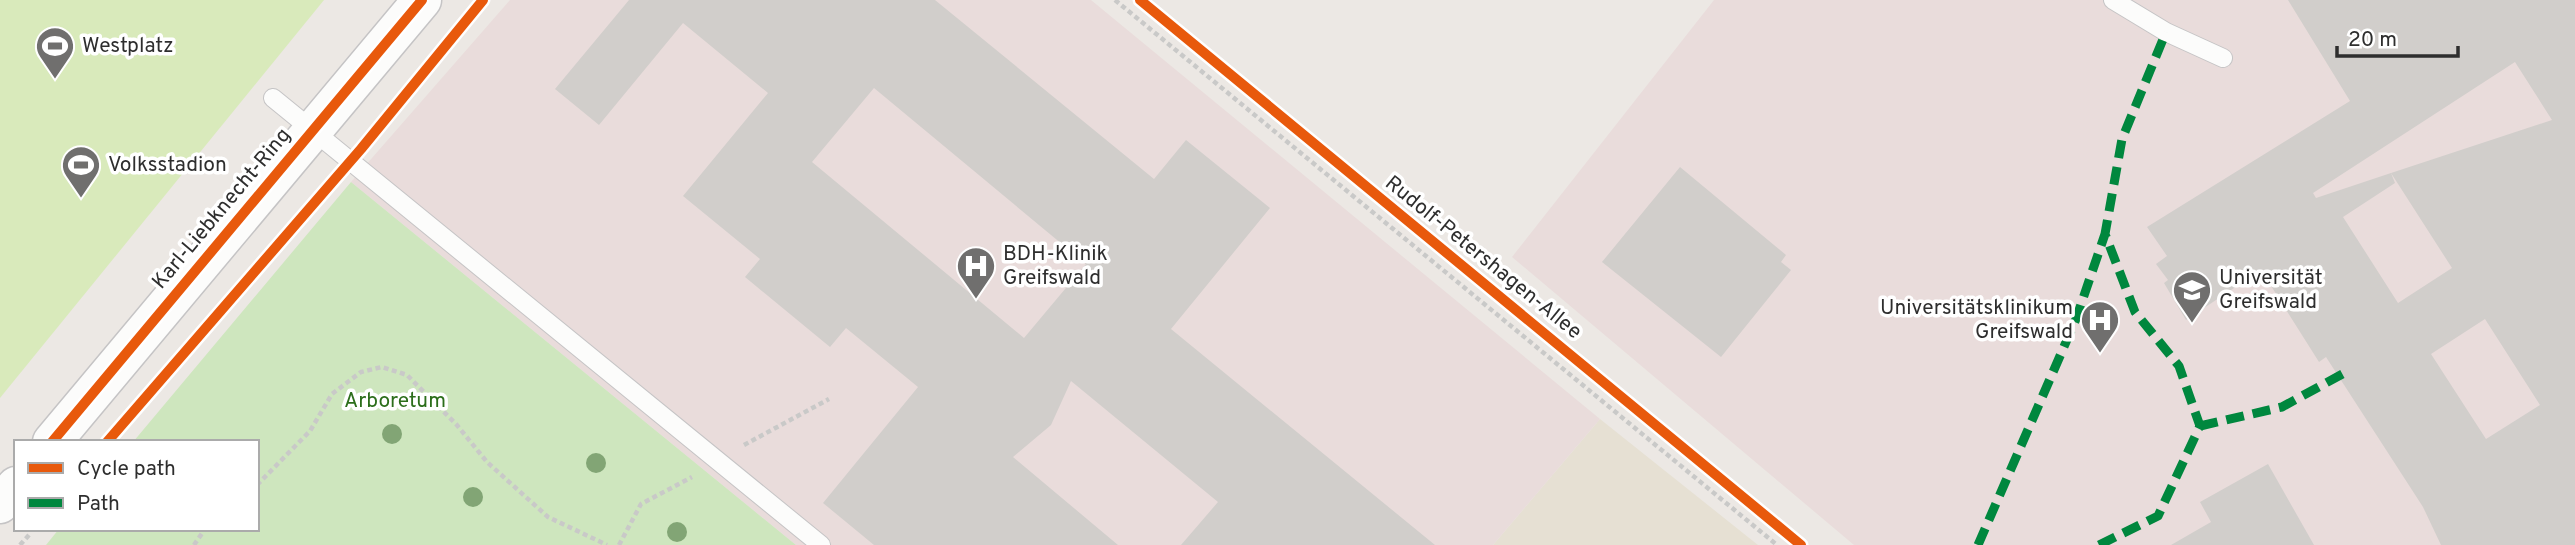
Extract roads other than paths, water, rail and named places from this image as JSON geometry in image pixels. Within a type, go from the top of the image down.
[{"type":"street","name":"Karl-Liebknecht-Ring","points":[[54,440],[422,0]]},
{"type":"street","points":[[0,505],[14,488]]},
{"type":"lane","points":[[2113,0],[2166,32],[2223,58]]},
{"type":"lane","points":[[272,98],[821,545]]},
{"type":"place","name":"Westplatz","points":[[55,80]]},
{"type":"place","name":"Volksstadion","points":[[81,199]]},
{"type":"place","name":"BDH-Klinik Greifswald","points":[[976,300]]},
{"type":"place","name":"Universität Greifswald","points":[[2192,324]]},
{"type":"place","name":"Universitätsklinikum Greifswald","points":[[2100,354]]},
{"type":"park label","name":"Arboretum","points":[[395,401]]}]
